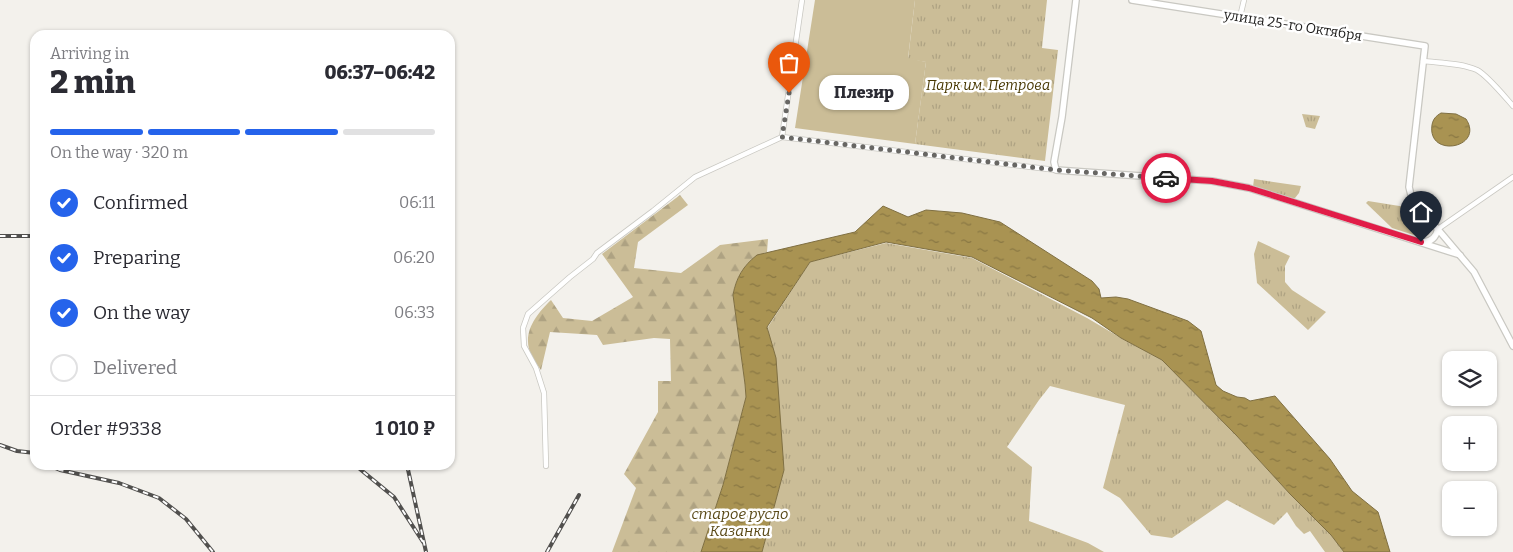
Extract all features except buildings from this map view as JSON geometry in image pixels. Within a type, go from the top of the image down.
[{"type":"street","points":[[782,137],[802,0]]},
{"type":"street","points":[[1056,170],[1054,162],[1062,117],[1076,0]]},
{"type":"street","name":"улица 25-го Октября","points":[[1132,0],[1425,46],[1423,61]]},
{"type":"street","points":[[1240,17],[1244,0]]},
{"type":"street","points":[[1513,106],[1478,71],[1463,66],[1423,61],[1409,187],[1410,195],[1414,201],[1474,272],[1513,346]]},
{"type":"street","points":[[546,466],[544,393],[536,368],[524,346],[523,328],[528,314],[593,259],[597,253],[695,177],[782,137],[1056,170],[1212,181],[1249,188],[1460,255]]},
{"type":"street","points":[[1421,242],[1431,241],[1437,234],[1438,229],[1513,177]]},
{"type":"green space","points":[[815,0],[915,0],[908,58],[926,62],[915,144],[795,128]]},
{"type":"green space","name":"Парк им. Петрова","points":[[915,0],[1047,0],[1042,48],[1058,50],[1045,161],[915,144],[926,62],[908,59]]},
{"type":"green space","points":[[1302,114],[1320,116],[1315,129],[1306,127]]},
{"type":"green space","points":[[1254,179],[1301,186],[1295,198],[1289,198],[1253,187]]},
{"type":"green space","points":[[680,195],[688,205],[638,242],[634,268],[681,273],[720,245],[768,239],[767,252],[754,258],[744,268],[737,281],[733,295],[746,397],[723,485],[701,552],[612,552],[636,488],[624,474],[658,412],[658,381],[671,381],[670,339],[654,338],[603,345],[597,335],[550,332],[541,370],[530,352],[528,335],[533,322],[551,300],[563,318],[592,321],[633,297],[602,254]]},
{"type":"green space","points":[[1368,201],[1412,208],[1429,228],[1429,234],[1423,238],[1392,228],[1366,203]]},
{"type":"green space","points":[[1258,241],[1290,256],[1285,266],[1285,282],[1292,290],[1326,312],[1308,330],[1257,283],[1254,254]]},
{"type":"green space","points":[[886,243],[972,258],[1087,318],[1162,360],[1331,535],[1344,552],[1325,552],[1310,531],[1304,534],[1287,512],[1274,525],[1227,500],[1172,538],[1151,535],[1120,498],[1103,488],[1125,405],[1050,386],[1007,447],[1032,467],[1029,521],[1088,543],[1104,552],[762,552],[784,470],[768,327],[810,262]]},
{"type":"water","points":[[1441,113],[1456,114],[1466,119],[1470,129],[1468,137],[1462,143],[1446,146],[1438,142],[1433,136],[1433,121]]},
{"type":"water","name":"старое русло Казанки","points":[[883,206],[908,217],[926,210],[962,213],[1000,222],[1092,281],[1099,289],[1101,298],[1116,297],[1128,299],[1188,321],[1201,331],[1216,385],[1223,391],[1250,401],[1275,396],[1330,459],[1352,491],[1378,512],[1390,552],[1344,552],[1331,535],[1162,360],[1121,338],[1092,318],[972,257],[886,242],[810,262],[767,327],[776,358],[784,470],[762,552],[701,552],[723,485],[746,397],[733,295],[738,278],[744,268],[757,255],[855,232]]},
{"type":"railway","points":[[0,236],[30,236]]},
{"type":"railway","points":[[0,445],[17,451],[30,452]]},
{"type":"railway","points":[[60,470],[119,483],[159,498],[186,519],[213,552]]},
{"type":"railway","points":[[361,470],[394,497],[423,542]]},
{"type":"railway","points":[[408,470],[426,552]]},
{"type":"railway","points":[[547,552],[579,495]]},
{"type":"way so far","points":[[789,93],[782,137],[1056,170],[1166,178]]},
{"type":"place","name":"Плезир","points":[[789,93]]},
{"type":"route","points":[[1166,178],[1212,181],[1249,188],[1421,242]]}]
